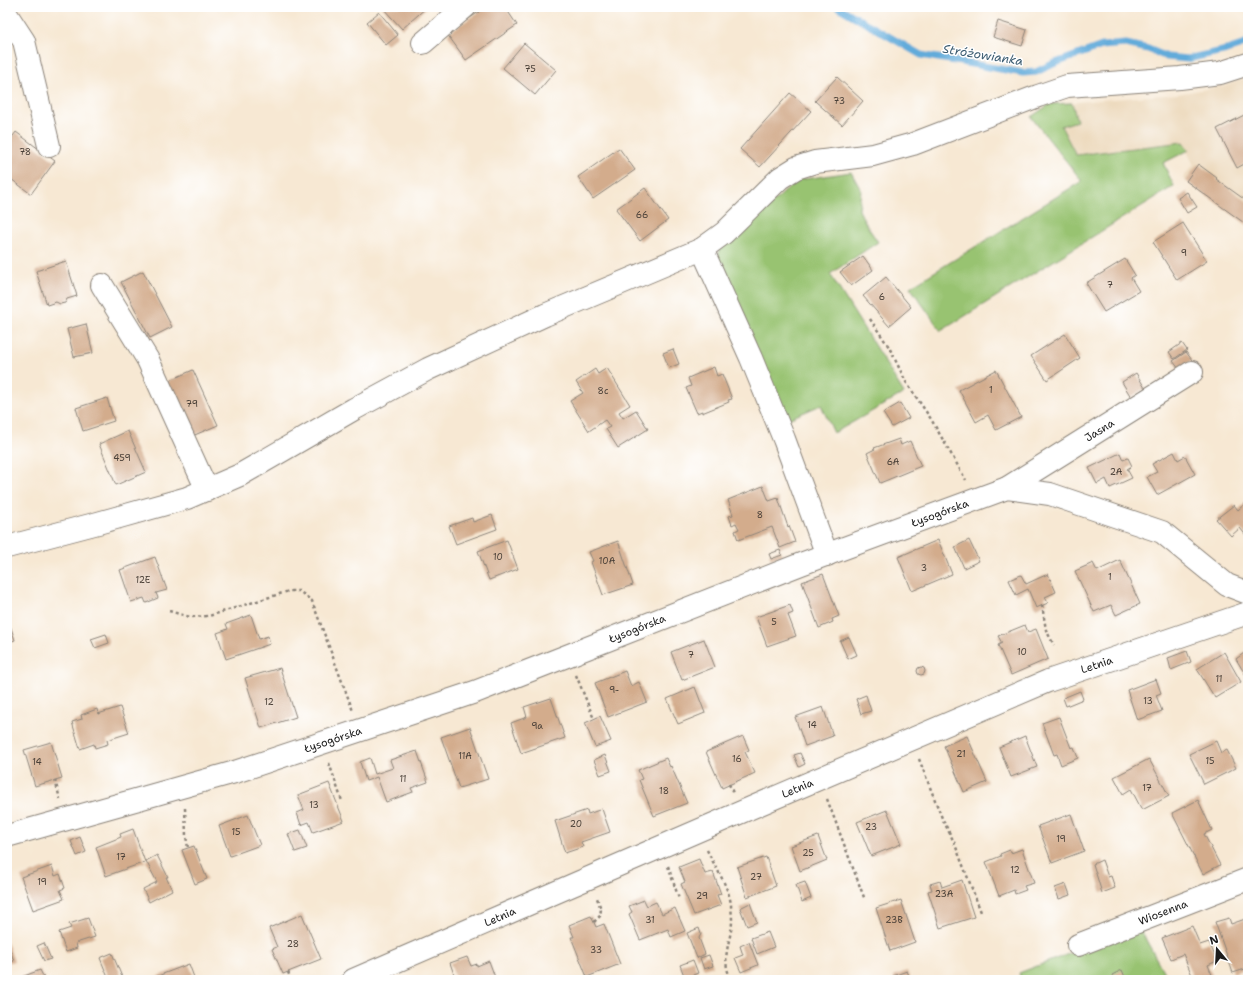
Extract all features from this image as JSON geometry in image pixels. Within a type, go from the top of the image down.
[{"type":"street","points":[[423,43],[465,7]]},
{"type":"street","points":[[7,15],[24,41],[49,146]]},
{"type":"street","points":[[7,547],[187,498],[240,475],[354,409],[428,369],[545,315],[702,249],[724,233],[780,178],[796,168],[815,162],[873,155],[913,144],[1067,86],[1220,73],[1248,64]]},
{"type":"street","points":[[702,249],[751,358],[784,439],[827,555]]},
{"type":"street","points":[[102,285],[148,360],[207,490]]},
{"type":"street","name":"Jasna","points":[[1007,488],[1192,372]]},
{"type":"street","name":"Łysogórska","points":[[7,836],[235,772],[475,692],[827,555],[1007,488],[1050,494],[1162,532],[1227,585],[1248,593]]},
{"type":"street","name":"Letnia","points":[[353,980],[1048,681],[1248,613]]},
{"type":"street","name":"Wiosenna","points":[[1078,945],[1248,879]]},
{"type":"path","points":[[870,319],[889,347],[906,382],[931,418],[968,482]]},
{"type":"path","points":[[169,611],[190,617],[209,616],[289,590],[299,591],[312,601],[360,730]]},
{"type":"path","points":[[1042,606],[1046,630],[1054,645]]},
{"type":"path","points":[[575,672],[594,720]]},
{"type":"path","points":[[917,754],[942,818],[954,842],[981,912]]},
{"type":"path","points":[[328,760],[342,801]]},
{"type":"path","points":[[55,780],[61,802]]},
{"type":"path","points":[[826,795],[865,900]]},
{"type":"path","points":[[185,802],[186,836],[188,848]]},
{"type":"path","points":[[707,849],[726,887],[730,902],[732,920],[726,950],[727,968],[732,980]]},
{"type":"path","points":[[667,862],[679,899]]},
{"type":"path","points":[[594,922],[600,916],[600,909],[596,897]]},
{"type":"path","points":[[288,972],[291,980]]},
{"type":"shaded area","points":[[1248,77],[1248,226],[1184,180],[1183,178],[1194,165],[1182,142],[1076,156],[1051,104],[1177,94],[1224,86]]},
{"type":"green space","points":[[1072,103],[1077,121],[1061,126],[1076,155],[1183,142],[1189,150],[1163,163],[1174,186],[941,331],[910,287],[1082,181],[1031,117],[1050,104]]},
{"type":"green space","points":[[851,172],[861,190],[859,210],[867,226],[878,242],[830,274],[904,393],[834,433],[821,405],[786,420],[716,266],[719,250],[798,180]]},
{"type":"green space","points":[[1139,927],[1168,980],[1021,980],[1019,973]]},
{"type":"building","points":[[382,7],[427,7],[402,29]]},
{"type":"building","points":[[486,7],[505,7],[517,25],[466,60],[447,34]]},
{"type":"building","points":[[379,12],[398,35],[386,45],[367,22]]},
{"type":"building","points":[[998,21],[1027,30],[1022,46],[993,37]]},
{"type":"building","points":[[524,43],[556,70],[535,95],[503,68]]},
{"type":"building","points":[[837,77],[863,101],[842,125],[815,101]]},
{"type":"building","points":[[790,93],[811,111],[760,167],[740,149]]},
{"type":"building","points":[[1248,113],[1248,162],[1237,168],[1217,129]]},
{"type":"building","points":[[16,132],[55,161],[31,194],[7,176],[7,144]]},
{"type":"building","points":[[619,148],[635,170],[593,199],[578,177]]},
{"type":"building","points":[[1198,164],[1248,202],[1247,225],[1186,181]]},
{"type":"building","points":[[645,188],[668,220],[640,241],[616,209]]},
{"type":"building","points":[[1187,192],[1197,207],[1187,213],[1178,198]]},
{"type":"building","points":[[1183,223],[1207,261],[1177,280],[1153,242]]},
{"type":"building","points":[[863,256],[873,270],[851,286],[840,272]]},
{"type":"building","points":[[1125,259],[1135,275],[1131,278],[1139,291],[1104,312],[1086,283]]},
{"type":"building","points":[[66,261],[77,296],[67,299],[65,303],[60,304],[56,302],[47,305],[36,271]]},
{"type":"building","points":[[143,271],[172,327],[150,338],[121,282]]},
{"type":"building","points":[[886,277],[911,307],[889,326],[863,296]]},
{"type":"building","points":[[86,324],[93,353],[74,357],[67,329]]},
{"type":"building","points":[[1065,334],[1080,358],[1047,380],[1031,356]]},
{"type":"building","points":[[1182,343],[1187,350],[1174,359],[1169,352]]},
{"type":"building","points":[[673,349],[679,364],[669,368],[663,353]]},
{"type":"building","points":[[1186,352],[1192,360],[1179,369],[1173,361]]},
{"type":"building","points":[[714,367],[717,376],[722,374],[732,399],[728,400],[729,402],[702,413],[702,411],[697,413],[686,388],[691,386],[688,378]]},
{"type":"building","points":[[607,368],[630,405],[619,412],[623,418],[636,410],[648,429],[618,448],[606,429],[610,427],[605,420],[589,431],[570,401],[583,393],[576,382],[595,369],[598,374]]},
{"type":"building","points":[[193,370],[218,425],[190,437],[166,382]]},
{"type":"building","points":[[996,370],[1021,417],[996,430],[988,415],[976,422],[959,390]]},
{"type":"building","points":[[1136,373],[1145,388],[1131,397],[1122,382]]},
{"type":"building","points":[[107,398],[114,421],[83,431],[76,408]]},
{"type":"building","points":[[900,403],[909,418],[892,427],[883,413]]},
{"type":"building","points":[[128,431],[146,472],[116,485],[99,444]]},
{"type":"building","points":[[899,439],[901,445],[910,441],[921,466],[880,483],[867,453],[875,449],[874,448]]},
{"type":"building","points":[[1174,452],[1178,460],[1185,456],[1195,474],[1157,495],[1147,477],[1157,472],[1152,464]]},
{"type":"building","points":[[1120,453],[1123,460],[1128,458],[1132,466],[1127,469],[1132,478],[1110,488],[1106,479],[1097,484],[1089,468]]},
{"type":"building","points":[[763,486],[769,501],[778,498],[795,542],[780,548],[772,527],[738,540],[735,531],[739,529],[736,523],[732,525],[729,516],[733,515],[728,500]]},
{"type":"building","points":[[1248,501],[1248,538],[1240,528],[1231,536],[1216,519],[1234,505],[1238,510]]},
{"type":"building","points":[[492,515],[497,529],[456,544],[449,526],[472,518],[473,522]]},
{"type":"building","points":[[507,540],[518,569],[489,580],[478,551]]},
{"type":"building","points":[[938,540],[952,574],[912,591],[898,557]]},
{"type":"building","points":[[969,540],[979,561],[964,568],[955,547]]},
{"type":"building","points":[[618,541],[633,585],[603,595],[589,552]]},
{"type":"building","points":[[780,550],[782,555],[771,559],[769,554]]},
{"type":"building","points":[[155,557],[167,590],[156,593],[158,598],[146,603],[144,598],[131,602],[120,570]]},
{"type":"building","points":[[1120,560],[1140,604],[1116,615],[1111,605],[1094,612],[1075,571],[1093,563],[1097,571]]},
{"type":"building","points":[[823,574],[839,616],[832,619],[833,622],[819,628],[802,582]]},
{"type":"building","points":[[1048,574],[1056,592],[1045,597],[1048,603],[1036,608],[1028,589],[1016,595],[1009,580],[1021,575],[1026,584]]},
{"type":"building","points":[[790,605],[793,613],[788,615],[796,636],[767,646],[756,617]]},
{"type":"building","points":[[251,615],[259,639],[268,636],[270,644],[226,659],[217,633],[228,629],[226,624]]},
{"type":"building","points":[[7,616],[15,640],[7,643]]},
{"type":"building","points":[[1025,625],[1028,632],[1036,629],[1048,659],[1011,675],[998,645],[1002,643],[998,636]]},
{"type":"building","points":[[106,634],[109,643],[95,648],[91,639]]},
{"type":"building","points":[[849,637],[857,655],[848,659],[840,641]]},
{"type":"building","points":[[704,639],[715,667],[682,680],[671,652]]},
{"type":"building","points":[[1248,650],[1248,672],[1245,674],[1236,659]]},
{"type":"building","points":[[1187,651],[1191,662],[1171,670],[1168,658]]},
{"type":"building","points":[[1224,652],[1241,682],[1215,698],[1197,669]]},
{"type":"building","points":[[919,667],[923,667],[925,671],[923,675],[919,675],[917,673],[917,669]]},
{"type":"building","points":[[280,668],[296,717],[261,728],[245,678]]},
{"type":"building","points":[[625,671],[631,686],[639,682],[647,702],[608,717],[595,683]]},
{"type":"building","points":[[1156,679],[1161,693],[1156,695],[1162,711],[1137,720],[1127,690]]},
{"type":"building","points":[[695,687],[705,713],[678,724],[667,699]]},
{"type":"building","points":[[1080,691],[1083,699],[1066,706],[1063,698]]},
{"type":"building","points":[[866,695],[871,711],[861,714],[856,699]]},
{"type":"building","points":[[551,698],[565,738],[521,753],[511,723],[527,717],[524,707]]},
{"type":"building","points":[[120,707],[129,733],[107,740],[108,744],[95,748],[94,744],[80,749],[72,722],[82,719],[81,715],[97,709],[98,714]]},
{"type":"building","points":[[823,707],[833,736],[805,746],[795,717]]},
{"type":"building","points":[[600,716],[611,741],[595,747],[585,723]]},
{"type":"building","points":[[1059,717],[1071,748],[1074,747],[1078,758],[1061,765],[1057,754],[1054,755],[1042,723]]},
{"type":"building","points":[[470,727],[488,779],[459,788],[441,737]]},
{"type":"building","points":[[743,736],[749,750],[745,752],[755,773],[722,788],[706,752]]},
{"type":"building","points":[[967,736],[987,782],[964,792],[944,746]]},
{"type":"building","points":[[1025,736],[1037,767],[1011,777],[999,747]]},
{"type":"building","points":[[1216,741],[1221,753],[1227,750],[1236,768],[1204,784],[1189,754]]},
{"type":"building","points":[[51,742],[62,778],[35,786],[24,750]]},
{"type":"building","points":[[417,751],[428,782],[411,788],[413,792],[386,802],[377,777],[366,781],[360,762],[370,758],[375,774],[393,768],[390,760]]},
{"type":"building","points":[[800,753],[805,764],[799,767],[794,755]]},
{"type":"building","points":[[605,755],[611,771],[600,775],[594,760]]},
{"type":"building","points":[[666,758],[687,803],[654,816],[639,780],[642,779],[638,770]]},
{"type":"building","points":[[1149,759],[1169,796],[1142,810],[1131,789],[1123,794],[1114,777]]},
{"type":"building","points":[[329,783],[344,821],[313,832],[309,822],[301,825],[297,813],[304,810],[298,795]]},
{"type":"building","points":[[1198,800],[1212,830],[1204,834],[1220,865],[1203,874],[1172,813]]},
{"type":"building","points":[[602,809],[610,832],[581,842],[583,847],[565,853],[555,821],[587,810],[588,814]]},
{"type":"building","points":[[887,810],[901,844],[871,856],[857,822]]},
{"type":"building","points":[[1071,814],[1084,851],[1052,863],[1038,826]]},
{"type":"building","points":[[248,815],[260,845],[230,856],[219,826]]},
{"type":"building","points":[[133,829],[145,862],[106,876],[96,847],[121,837],[120,834]]},
{"type":"building","points":[[300,830],[307,848],[295,852],[288,834]]},
{"type":"building","points":[[818,836],[827,860],[800,871],[791,846]]},
{"type":"building","points":[[80,837],[86,852],[77,856],[71,841]]},
{"type":"building","points":[[194,846],[207,879],[195,884],[182,850]]},
{"type":"building","points":[[1022,849],[1034,883],[1024,886],[1026,890],[1015,894],[1014,890],[999,896],[986,862],[1001,856],[1000,854],[1010,850],[1011,853]]},
{"type":"building","points":[[157,855],[168,877],[166,877],[172,890],[149,902],[143,889],[157,882],[146,861]]},
{"type":"building","points":[[766,857],[776,886],[747,897],[737,867]]},
{"type":"building","points":[[699,859],[705,874],[713,872],[721,894],[717,895],[721,905],[694,915],[681,884],[685,882],[679,867]]},
{"type":"building","points":[[1102,860],[1108,877],[1111,876],[1115,888],[1102,893],[1093,864]]},
{"type":"building","points":[[52,866],[55,876],[60,874],[65,888],[60,890],[64,899],[33,910],[21,877]]},
{"type":"building","points":[[962,880],[974,917],[940,928],[928,891],[932,890],[930,884],[940,881],[942,887]]},
{"type":"building","points":[[805,882],[811,898],[802,902],[796,885]]},
{"type":"building","points":[[1066,884],[1070,895],[1059,899],[1055,888]]},
{"type":"building","points":[[644,900],[647,906],[656,902],[662,914],[675,908],[685,931],[671,937],[668,929],[640,940],[629,914],[632,912],[629,906]]},
{"type":"building","points":[[901,900],[915,942],[890,951],[876,908]]},
{"type":"building","points":[[750,903],[757,922],[747,926],[740,908]]},
{"type":"building","points":[[302,914],[321,959],[283,974],[272,949],[277,947],[269,928]]},
{"type":"building","points":[[591,916],[596,927],[604,924],[620,964],[587,977],[571,937],[574,937],[569,925]]},
{"type":"building","points":[[88,918],[95,937],[76,943],[77,948],[66,952],[59,932],[71,928],[69,924]]},
{"type":"building","points":[[1229,918],[1231,924],[1248,918],[1248,968],[1233,973],[1215,922]]},
{"type":"building","points":[[1192,926],[1200,945],[1209,942],[1217,961],[1208,965],[1212,975],[1201,980],[1194,980],[1183,954],[1171,959],[1162,938]]},
{"type":"building","points":[[699,928],[701,934],[699,938],[705,954],[697,958],[687,933]]},
{"type":"building","points":[[768,932],[774,947],[757,954],[751,938]]},
{"type":"building","points":[[7,942],[14,961],[7,963]]},
{"type":"building","points":[[749,942],[758,965],[741,972],[735,958],[743,955],[740,946]]},
{"type":"building","points":[[44,943],[51,959],[44,961],[37,946]]},
{"type":"building","points":[[112,953],[122,977],[115,980],[109,980],[100,958]]},
{"type":"building","points":[[709,955],[713,966],[704,969],[700,958]]},
{"type":"building","points":[[467,957],[471,966],[477,964],[477,966],[489,961],[496,980],[456,980],[450,963]]},
{"type":"building","points":[[693,960],[698,973],[685,978],[680,965]]},
{"type":"building","points":[[189,964],[195,980],[156,980],[155,977]]},
{"type":"building","points":[[40,970],[45,980],[20,980],[19,978]]},
{"type":"building","points":[[1122,970],[1125,977],[1119,980],[1114,980],[1112,975]]},
{"type":"building","points":[[907,971],[911,980],[895,980],[893,976]]},
{"type":"waterway","name":"Stróżowianka","points":[[838,7],[921,55],[1023,73],[1036,72],[1053,64],[1102,46],[1126,44],[1148,49],[1167,57],[1187,59],[1227,50],[1248,43]]}]
